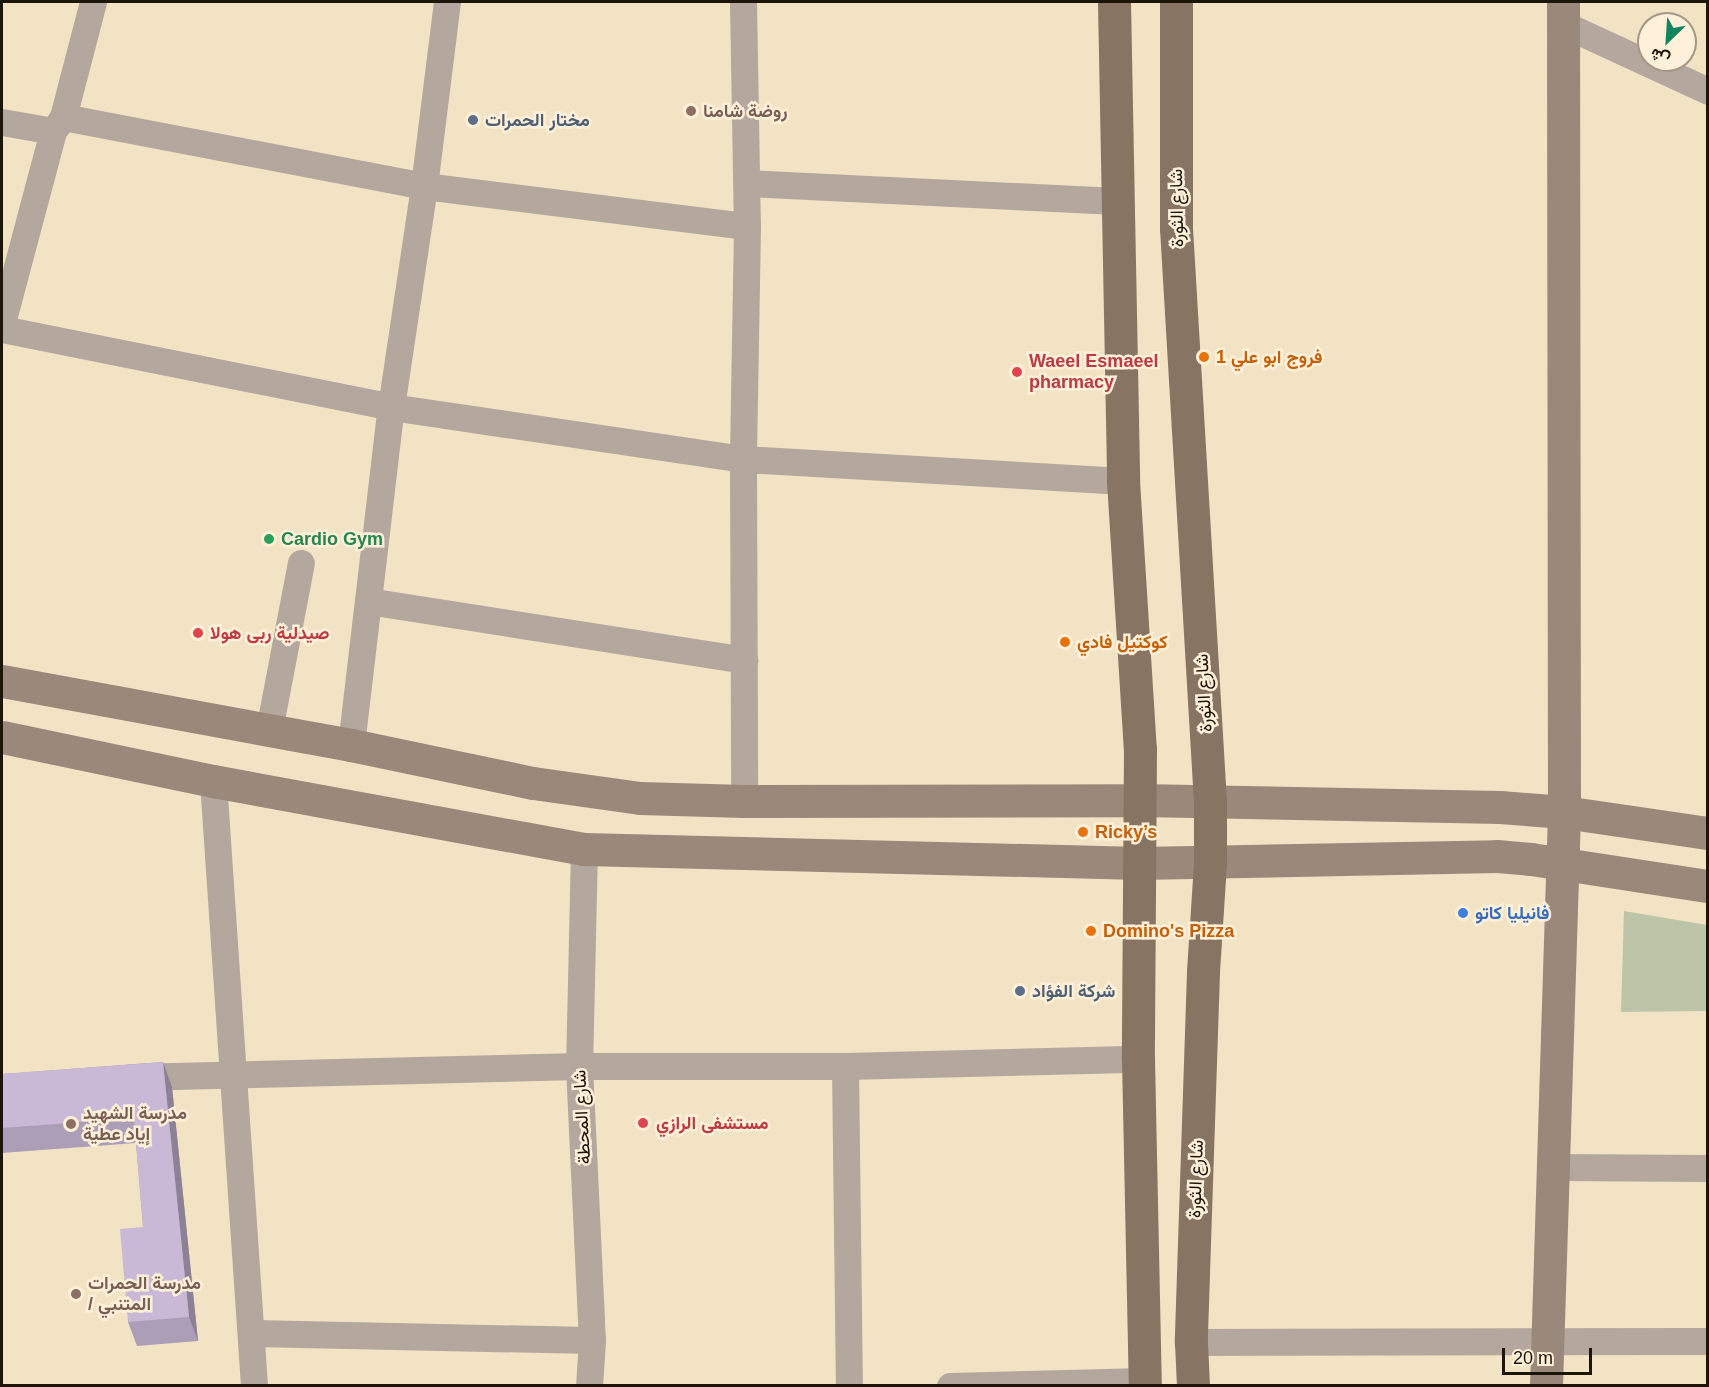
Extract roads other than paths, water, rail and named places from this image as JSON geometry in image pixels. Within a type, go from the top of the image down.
[{"type":"main road","points":[[1114,2],[1124,482],[1140,749],[1138,1059],[1145,1383]]},
{"type":"main road","name":"شارع الثورة","points":[[1176,2],[1176,228],[1210,802],[1210,863],[1203,972],[1191,1342],[1193,1386]]},
{"type":"main road","points":[[1546,1386],[1564,812],[1563,13]]},
{"type":"main road","points":[[2,681],[351,745],[554,786],[640,798],[744,801],[1140,800],[1500,807],[1564,812],[1707,833]]},
{"type":"main road","points":[[2,737],[213,781],[584,849],[1139,863],[1464,856],[1531,859],[1707,886]]},
{"type":"street","points":[[2,323],[93,2]]},
{"type":"street","points":[[351,745],[391,407],[424,186],[447,2]]},
{"type":"street","points":[[743,2],[747,183],[743,459],[744,801]]},
{"type":"street","points":[[1563,13],[1707,91]]},
{"type":"street","points":[[2,122],[58,124],[424,186],[747,226]]},
{"type":"street","points":[[747,183],[1117,201]]},
{"type":"street","points":[[2,329],[391,407],[743,459],[1124,482]]},
{"type":"street","points":[[269,730],[301,562]]},
{"type":"street","points":[[368,602],[744,660]]},
{"type":"street","points":[[213,781],[254,1386]]},
{"type":"street","name":"شارع المحطة","points":[[584,849],[579,1066],[592,1340],[589,1386]]},
{"type":"street","points":[[106,1077],[579,1066],[845,1066],[1138,1059]]},
{"type":"street","points":[[845,1066],[849,1386]]},
{"type":"street","points":[[1553,1167],[1707,1168]]},
{"type":"street","points":[[252,1333],[592,1340]]},
{"type":"street","points":[[1191,1342],[1707,1341]]},
{"type":"street","points":[[950,1386],[1145,1383]]},
{"type":"place","name":"روضة شامنا","points":[[691,111]]},
{"type":"place","name":"مختار الحمرات","points":[[473,120]]},
{"type":"place","name":"فروج ابو علي 1","points":[[1204,357]]},
{"type":"place","name":"Waeel Esmaeel pharmacy","points":[[1017,372]]},
{"type":"place","name":"Cardio Gym","points":[[269,539]]},
{"type":"place","name":"صيدلية ربى هولا","points":[[198,633]]},
{"type":"place","name":"كوكتيل فادي","points":[[1065,642]]},
{"type":"place","name":"Ricky’s","points":[[1083,832]]},
{"type":"place","name":"فانيليا كاتو","points":[[1463,913]]},
{"type":"place","name":"Domino's Pizza","points":[[1091,931]]},
{"type":"place","name":"شركة الفؤاد","points":[[1020,991]]},
{"type":"place","name":"مستشفى الرازي","points":[[643,1123]]},
{"type":"place","name":"مدرسة الشهيد إياد عطية","points":[[71,1124]]},
{"type":"place","name":"مدرسة الحمرات / المتنبي","points":[[76,1294]]}]
